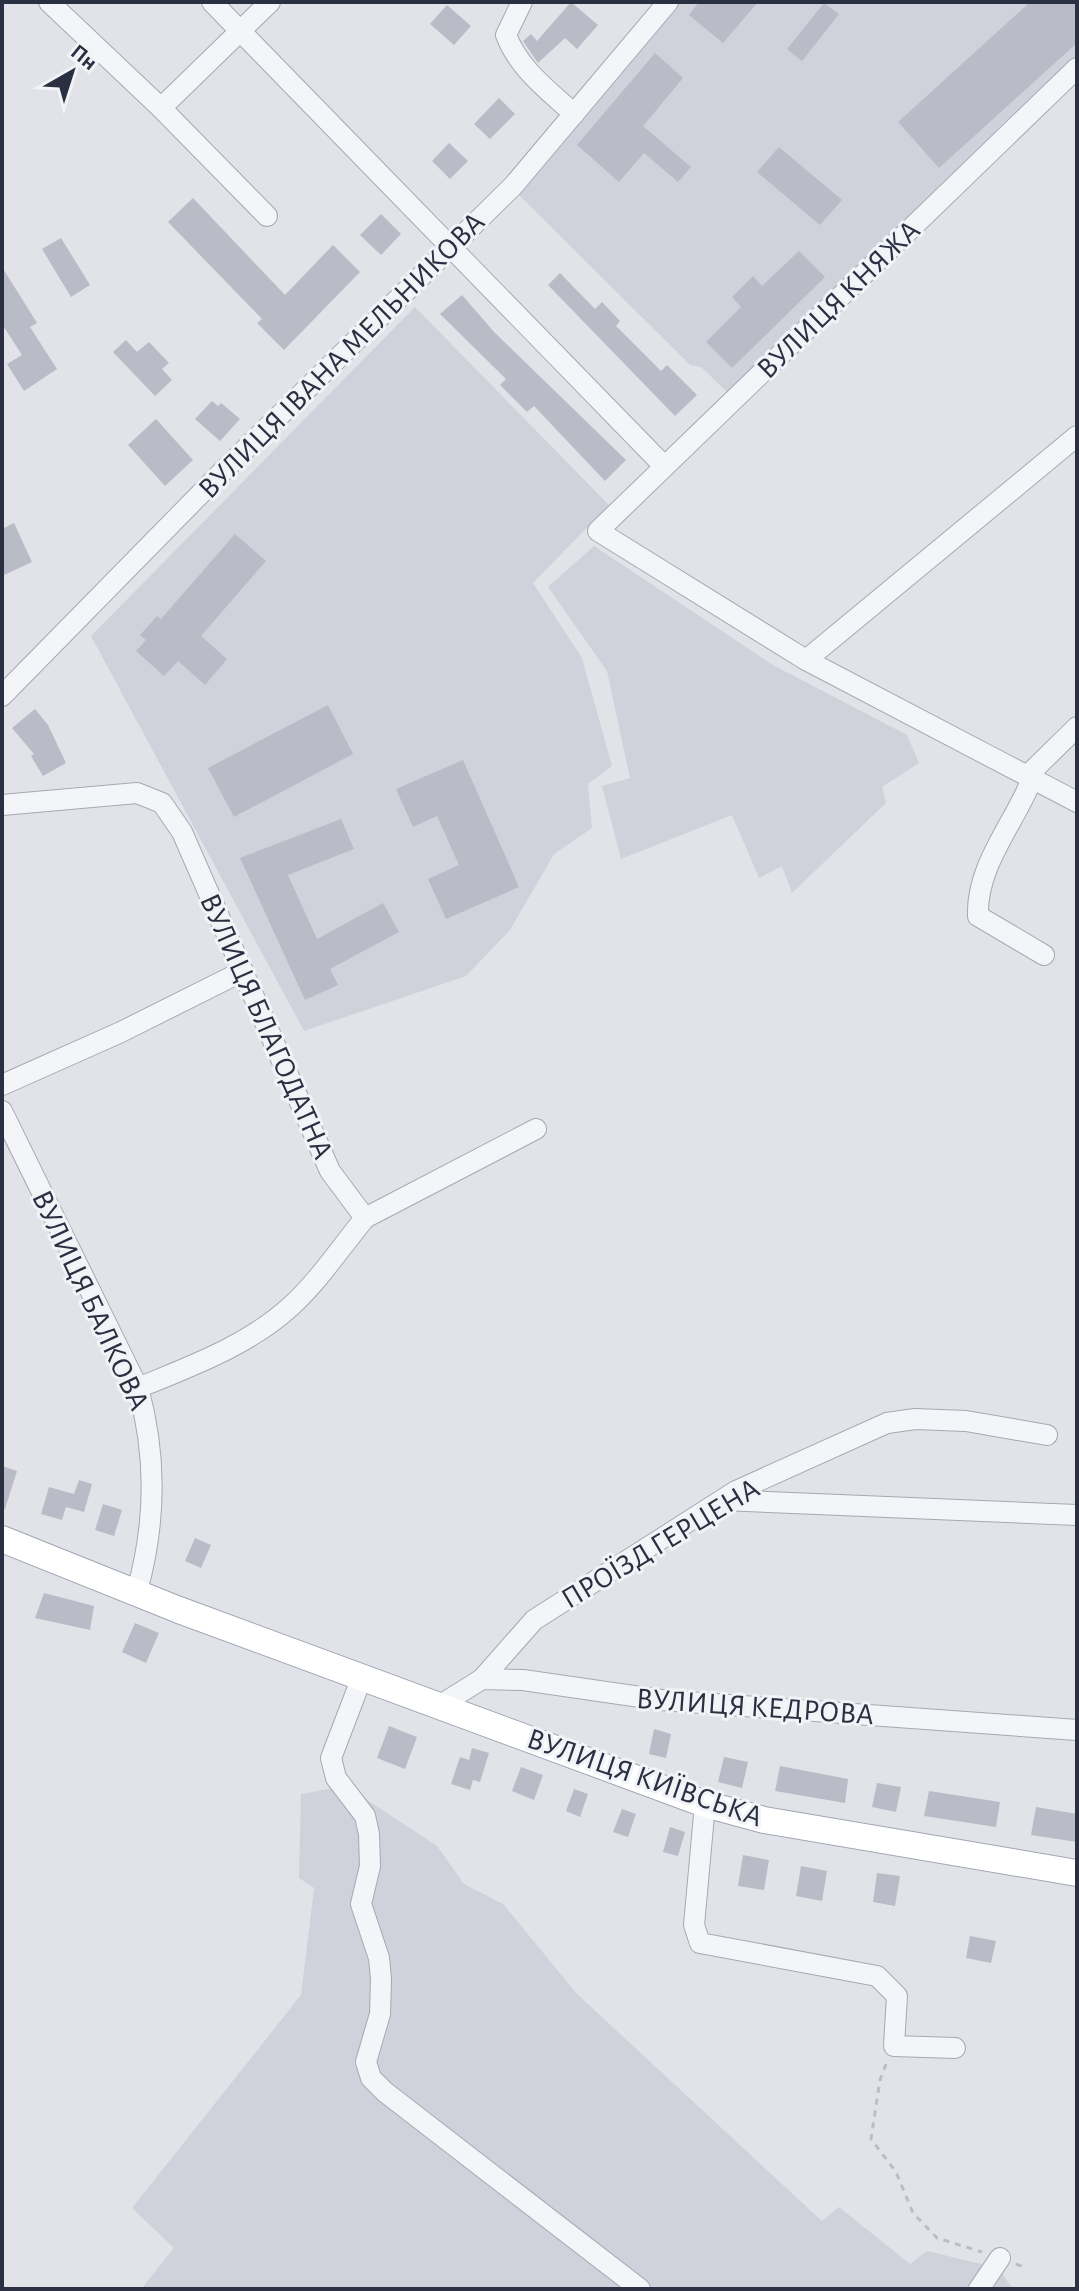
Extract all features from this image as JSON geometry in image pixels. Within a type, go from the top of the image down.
[{"type":"main road","points":[[2,1539],[137,1591]]},
{"type":"main road","name":"ВУЛИЦЯ КИЇВСЬКА","points":[[137,1591],[179,1610],[442,1704],[705,1804],[764,1820],[1077,1873]]},
{"type":"street","points":[[49,2],[161,108],[267,216]]},
{"type":"street","points":[[212,2],[664,466]]},
{"type":"street","points":[[161,108],[270,2]]},
{"type":"street","points":[[522,2],[506,35],[512,50],[524,67],[574,114]]},
{"type":"street","name":"ВУЛИЦЯ ІВАНА МЕЛЬНИКОВА","points":[[2,696],[513,186],[668,2]]},
{"type":"street","name":"ВУЛИЦЯ КНЯЖА","points":[[806,660],[598,531],[1073,79]]},
{"type":"street","points":[[1077,436],[806,660],[1077,802]]},
{"type":"street","points":[[1044,955],[978,916],[977,895],[1029,778],[1077,727]]},
{"type":"street","name":"ВУЛИЦЯ БЛАГОДАТНА","points":[[2,805],[137,793],[162,803],[182,832],[330,1171],[365,1218]]},
{"type":"street","points":[[2,1085],[121,1032],[243,971]]},
{"type":"street","name":"ВУЛИЦЯ БАЛКОВА","points":[[2,1111],[138,1388],[150,1428],[153,1500],[149,1549],[137,1591]]},
{"type":"street","points":[[138,1388],[210,1358],[258,1332],[291,1306],[365,1218],[536,1129]]},
{"type":"street","name":"ПРОЇЗД ГЕРЦЕНА","points":[[482,1679],[534,1620],[723,1500],[887,1423],[915,1419],[966,1421],[1047,1435]]},
{"type":"street","points":[[723,1500],[1077,1515]]},
{"type":"street","points":[[362,1677],[331,1758],[336,1778],[365,1816],[369,1834],[370,1866],[361,1904],[379,1958],[381,1979],[380,2014],[366,2062],[371,2078],[640,2289]]},
{"type":"street","points":[[442,1704],[482,1679]]},
{"type":"street","name":"ВУЛИЦЯ КЕДРОВА","points":[[482,1679],[523,1680],[661,1700],[1077,1730]]},
{"type":"street","points":[[705,1804],[694,1925],[700,1943],[877,1976],[897,1996],[894,2046],[955,2048]]},
{"type":"street","points":[[979,2289],[1000,2258]]},
{"type":"path","points":[[894,2046],[880,2080],[871,2139],[896,2172],[913,2213],[937,2238],[1027,2268]]},
{"type":"shaded area","points":[[679,2],[1077,2],[1077,57],[728,393],[701,367],[690,365],[517,193]]},
{"type":"shaded area","points":[[415,307],[609,505],[533,583],[582,658],[612,766],[588,784],[592,828],[554,854],[510,930],[466,976],[304,1031],[91,636]]},
{"type":"shaded area","points":[[594,546],[773,665],[907,735],[919,763],[882,787],[886,803],[792,893],[782,866],[759,878],[732,815],[621,859],[602,786],[630,778],[607,671],[548,587]]},
{"type":"shaded area","points":[[346,1786],[437,1846],[464,1884],[503,1904],[577,1994],[822,2221],[839,2207],[910,2264],[927,2251],[998,2268],[1013,2289],[141,2289],[174,2248],[132,2208],[301,1995],[314,1888],[299,1878],[301,1794]]},
{"type":"building","points":[[571,2],[598,25],[577,49],[565,38],[538,63],[523,41],[531,34],[537,41]]},
{"type":"building","points":[[699,2],[758,2],[723,43],[689,15]]},
{"type":"building","points":[[1030,2],[1077,2],[1077,43],[939,168],[898,122]]},
{"type":"building","points":[[824,3],[839,14],[802,61],[787,49]]},
{"type":"building","points":[[447,5],[471,26],[454,45],[430,24]]},
{"type":"building","points":[[655,53],[683,78],[643,126],[691,167],[678,182],[644,153],[619,182],[577,145]]},
{"type":"building","points":[[499,98],[515,114],[490,139],[474,124]]},
{"type":"building","points":[[449,143],[468,161],[450,179],[432,161]]},
{"type":"building","points":[[779,147],[842,200],[820,225],[757,172]]},
{"type":"building","points":[[193,198],[285,295],[333,245],[360,272],[284,350],[257,323],[262,319],[168,222]]},
{"type":"building","points":[[381,214],[401,234],[381,255],[360,235]]},
{"type":"building","points":[[61,238],[90,285],[71,297],[42,249]]},
{"type":"building","points":[[799,251],[825,277],[732,368],[706,342],[741,307],[732,297],[753,276],[762,286]]},
{"type":"building","points":[[2,267],[37,323],[30,327],[57,369],[24,391],[7,364],[22,355],[2,324]]},
{"type":"building","points":[[560,273],[595,309],[602,302],[620,321],[616,326],[661,371],[667,365],[697,395],[675,416],[548,285]]},
{"type":"building","points":[[462,295],[495,333],[626,460],[605,481],[534,406],[527,412],[500,385],[506,379],[440,314]]},
{"type":"building","points":[[126,340],[137,352],[149,342],[169,363],[162,369],[172,380],[155,396],[113,352]]},
{"type":"building","points":[[212,401],[218,406],[221,403],[240,419],[220,441],[195,419]]},
{"type":"building","points":[[156,419],[193,460],[165,486],[128,445]]},
{"type":"building","points":[[14,523],[32,562],[2,576],[2,529]]},
{"type":"building","points":[[235,534],[266,561],[201,636],[227,659],[205,685],[178,661],[164,676],[136,651],[146,640],[140,635],[157,616],[161,619]]},
{"type":"building","points":[[328,705],[353,754],[234,817],[208,768]]},
{"type":"building","points":[[35,709],[48,725],[66,763],[43,776],[31,756],[34,754],[12,728]]},
{"type":"building","points":[[463,760],[519,887],[446,919],[428,879],[459,865],[437,816],[413,827],[396,789]]},
{"type":"building","points":[[341,819],[354,849],[288,875],[317,939],[383,903],[399,932],[330,969],[338,985],[305,1000],[240,858]]},
{"type":"building","points":[[2,1466],[17,1471],[5,1509],[2,1509]]},
{"type":"building","points":[[79,1480],[92,1484],[84,1512],[66,1507],[62,1520],[41,1514],[49,1487],[74,1494]]},
{"type":"building","points":[[103,1504],[122,1510],[114,1536],[95,1530]]},
{"type":"building","points":[[195,1538],[211,1545],[201,1568],[185,1561]]},
{"type":"building","points":[[44,1593],[94,1606],[90,1630],[35,1618]]},
{"type":"building","points":[[135,1623],[159,1633],[146,1663],[122,1652]]},
{"type":"building","points":[[389,1726],[417,1737],[405,1769],[377,1758]]},
{"type":"building","points":[[654,1729],[671,1734],[666,1758],[649,1754]]},
{"type":"building","points":[[472,1748],[489,1753],[480,1782],[473,1780],[470,1790],[451,1784],[460,1757],[469,1760]]},
{"type":"building","points":[[724,1757],[748,1762],[742,1788],[718,1782]]},
{"type":"building","points":[[780,1766],[848,1779],[845,1803],[775,1791]]},
{"type":"building","points":[[521,1767],[543,1775],[534,1800],[512,1791]]},
{"type":"building","points":[[877,1783],[901,1787],[896,1812],[872,1807]]},
{"type":"building","points":[[574,1789],[588,1794],[580,1817],[566,1811]]},
{"type":"building","points":[[929,1791],[1000,1802],[996,1827],[924,1816]]},
{"type":"building","points":[[1036,1807],[1077,1814],[1077,1842],[1031,1835]]},
{"type":"building","points":[[622,1809],[636,1814],[628,1837],[613,1832]]},
{"type":"building","points":[[670,1827],[685,1832],[678,1856],[663,1852]]},
{"type":"building","points":[[743,1855],[769,1860],[764,1890],[738,1886]]},
{"type":"building","points":[[801,1866],[827,1871],[822,1901],[796,1896]]},
{"type":"building","points":[[877,1873],[900,1876],[895,1906],[873,1902]]},
{"type":"building","points":[[970,1936],[996,1941],[991,1963],[966,1958]]}]
